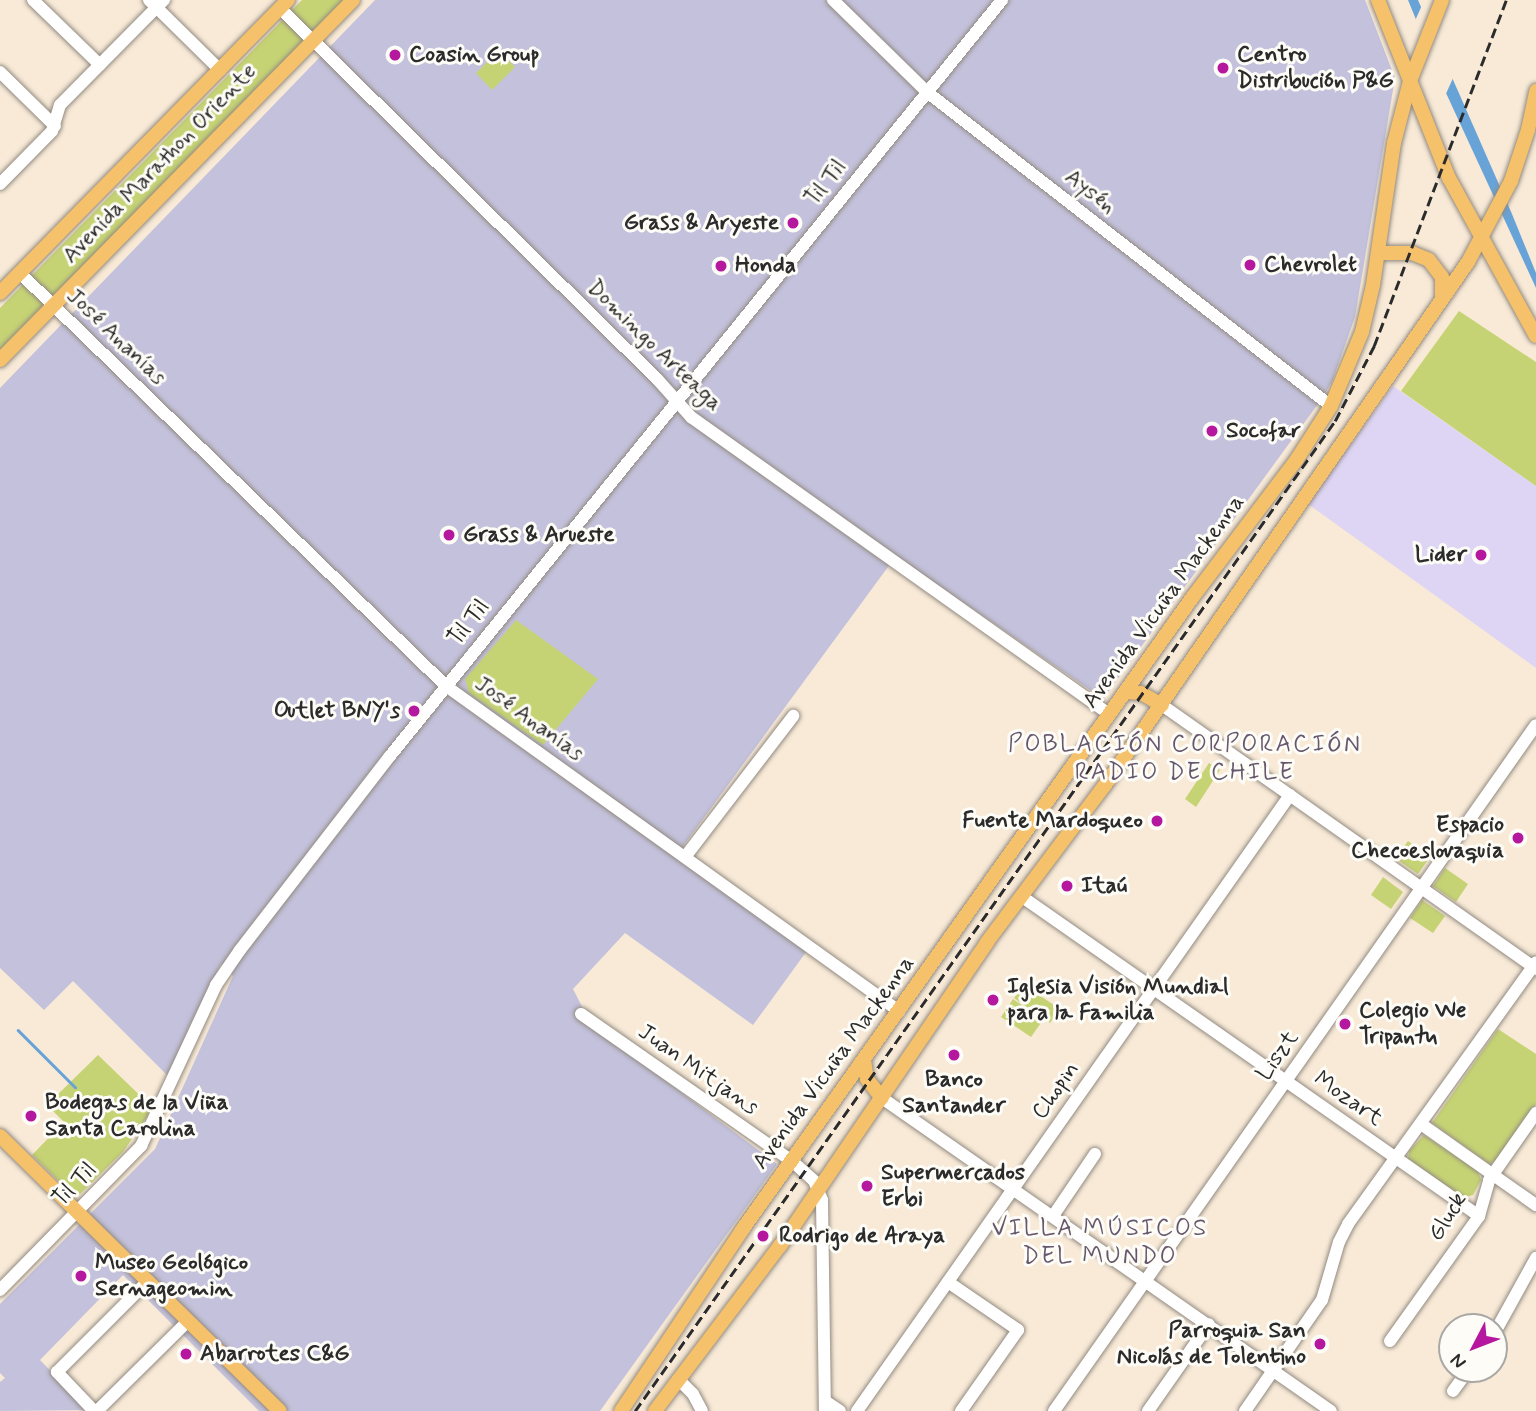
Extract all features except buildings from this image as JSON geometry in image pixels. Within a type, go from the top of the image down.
[{"type":"main road","name":"Avenida Marathon Oriente","points":[[0,360],[353,0]]},
{"type":"main road","points":[[1378,0],[1438,153],[1482,240],[1536,336]]},
{"type":"main road","name":"Avenida Vicuña Mackenna","points":[[621,1411],[720,1261],[1125,692],[1297,460],[1331,406],[1362,332],[1378,253],[1394,142],[1410,81],[1442,0]]},
{"type":"main road","name":"Avenida Marathon Oriente","points":[[0,293],[284,4]]},
{"type":"main road","points":[[655,1411],[766,1266],[1021,897],[1162,705],[1441,302],[1482,240],[1506,192],[1525,138],[1536,91]]},
{"type":"main road","points":[[1378,253],[1412,253],[1429,260],[1441,277],[1441,302]]},
{"type":"main road","points":[[1125,692],[1141,693],[1162,705]]},
{"type":"main road","points":[[864,1060],[867,1079],[882,1097]]},
{"type":"main road","points":[[0,1136],[280,1411]]},
{"type":"street","points":[[33,0],[100,65]]},
{"type":"street","name":"Aysén","points":[[833,0],[927,92],[1331,406]]},
{"type":"street","name":"Til Til","points":[[0,1290],[141,1146],[213,992],[232,961],[446,686],[1002,0]]},
{"type":"street","points":[[1,181],[55,126],[60,105],[156,3],[220,70]]},
{"type":"street","name":"Domingo Arteaga","points":[[284,4],[313,41],[691,417],[1110,714]]},
{"type":"street","points":[[0,72],[55,126]]},
{"type":"street","name":"José Ananías","points":[[20,273],[446,686],[899,1011]]},
{"type":"street","points":[[1162,705],[1421,889],[1535,966],[1348,1224],[1339,1242],[1322,1300],[1245,1411]]},
{"type":"street","points":[[685,857],[793,716]]},
{"type":"street","name":"Liszt","points":[[1054,1411],[1536,725]]},
{"type":"street","name":"Chopin","points":[[857,1411],[1290,795]]},
{"type":"street","name":"Mozart","points":[[1021,897],[1479,1216]]},
{"type":"street","name":"Juan Mitjans","points":[[581,1014],[792,1161],[812,1179],[819,1190]]},
{"type":"street","points":[[882,1097],[1331,1411]]},
{"type":"street","name":"Gluck","points":[[1391,1340],[1479,1216],[1492,1175],[1536,1113]]},
{"type":"street","points":[[1421,1125],[1536,1205]]},
{"type":"street","points":[[1053,1216],[1095,1154]]},
{"type":"street","points":[[819,1190],[825,1406],[840,1411]]},
{"type":"street","points":[[1506,1313],[1536,1258]]},
{"type":"street","points":[[148,1281],[57,1372],[103,1409],[188,1321]]},
{"type":"street","points":[[948,1282],[1018,1330],[961,1411]]},
{"type":"street","points":[[1148,1411],[1209,1324]]},
{"type":"street","points":[[678,1378],[693,1394],[702,1411]]},
{"type":"street","points":[[1453,1391],[1459,1383]]},
{"type":"shaded area","points":[[375,0],[1365,0],[1395,78],[1355,317],[1332,382],[1318,404],[1103,699],[896,556],[681,849],[809,948],[753,1025],[625,933],[573,989],[592,1026],[777,1164],[600,1411],[259,1411],[123,1275],[40,1360],[89,1410],[0,1411],[0,1382],[5,1378],[0,1373],[0,1304],[155,1149],[233,976],[221,964],[169,1077],[73,981],[44,1010],[0,968],[0,388]]},
{"type":"shaded area","points":[[1393,386],[1536,486],[1536,668],[1308,504]]},
{"type":"green space","points":[[302,0],[347,0],[0,354],[0,308]]},
{"type":"green space","points":[[499,50],[515,67],[492,90],[476,73]]},
{"type":"green space","points":[[1459,311],[1536,362],[1536,486],[1401,391]]},
{"type":"green space","points":[[516,620],[598,679],[543,745],[469,693],[465,679]]},
{"type":"green space","points":[[1209,763],[1220,770],[1196,807],[1185,799]]},
{"type":"green space","points":[[1408,841],[1430,857],[1418,874],[1395,858]]},
{"type":"green space","points":[[1445,868],[1468,884],[1456,902],[1433,886]]},
{"type":"green space","points":[[1383,877],[1403,892],[1391,909],[1371,895]]},
{"type":"green space","points":[[1422,900],[1445,916],[1433,933],[1410,918]]},
{"type":"green space","points":[[1024,985],[1060,1009],[1050,1023],[1014,998]]},
{"type":"green space","points":[[1013,999],[1043,1020],[1031,1037],[1001,1017]]},
{"type":"green space","points":[[1498,1029],[1536,1054],[1536,1104],[1497,1160],[1489,1164],[1432,1123]]},
{"type":"green space","points":[[98,1055],[153,1108],[123,1152],[76,1198],[32,1155],[64,1122],[47,1105]]},
{"type":"green space","points":[[1424,1135],[1478,1171],[1481,1180],[1473,1195],[1462,1198],[1408,1159],[1409,1151]]},
{"type":"water","points":[[1408,0],[1418,0],[1512,214],[1536,273],[1536,288],[1446,93]]},
{"type":"pier","points":[[1423,3],[1454,76],[1444,98],[1414,23]]},
{"type":"waterway","points":[[18,1030],[75,1087]]},
{"type":"railway","points":[[635,1411],[1335,421],[1374,346],[1506,0]]},
{"type":"place","name":"Coasin Group","points":[[395,55]]},
{"type":"place","name":"Centro Distribución P&G","points":[[1223,68]]},
{"type":"place","name":"Grass & Aryeste","points":[[793,223]]},
{"type":"place","name":"Chevrolet","points":[[1250,265]]},
{"type":"place","name":"Honda","points":[[721,266]]},
{"type":"place","name":"Socofar","points":[[1212,431]]},
{"type":"place","name":"Grass & Arueste","points":[[449,535]]},
{"type":"place","name":"Lider","points":[[1481,555]]},
{"type":"place","name":"Outlet BNY's","points":[[414,711]]},
{"type":"place","name":"Fuente Mardoqueo","points":[[1157,821]]},
{"type":"place","name":"Espacio Checoeslovaquia","points":[[1518,838]]},
{"type":"place","name":"Itaú","points":[[1067,886]]},
{"type":"place","name":"Iglesia Visión Mundial para la Familia","points":[[993,1000]]},
{"type":"place","name":"Colegio We Tripantu","points":[[1345,1024]]},
{"type":"place","name":"Banco Santander","points":[[954,1055]]},
{"type":"place","name":"Bodegas de la Viña Santa Carolina","points":[[31,1116]]},
{"type":"place","name":"Supermercados Erbi","points":[[867,1186]]},
{"type":"place","name":"Rodrigo de Araya","points":[[763,1236]]},
{"type":"place","name":"Museo Geológico Sernageomin","points":[[81,1276]]},
{"type":"place","name":"Parroquia San Nicolás de Tolentino","points":[[1320,1344]]},
{"type":"place","name":"Abarrotes C&G","points":[[186,1354]]},
{"type":"district","name":"POBLACIÓN CORPORACIÓN RADIO DE CHILE","points":[[1185,759]]},
{"type":"district","name":"VILLA MÚSICOS DEL MUNDO","points":[[1100,1243]]}]
